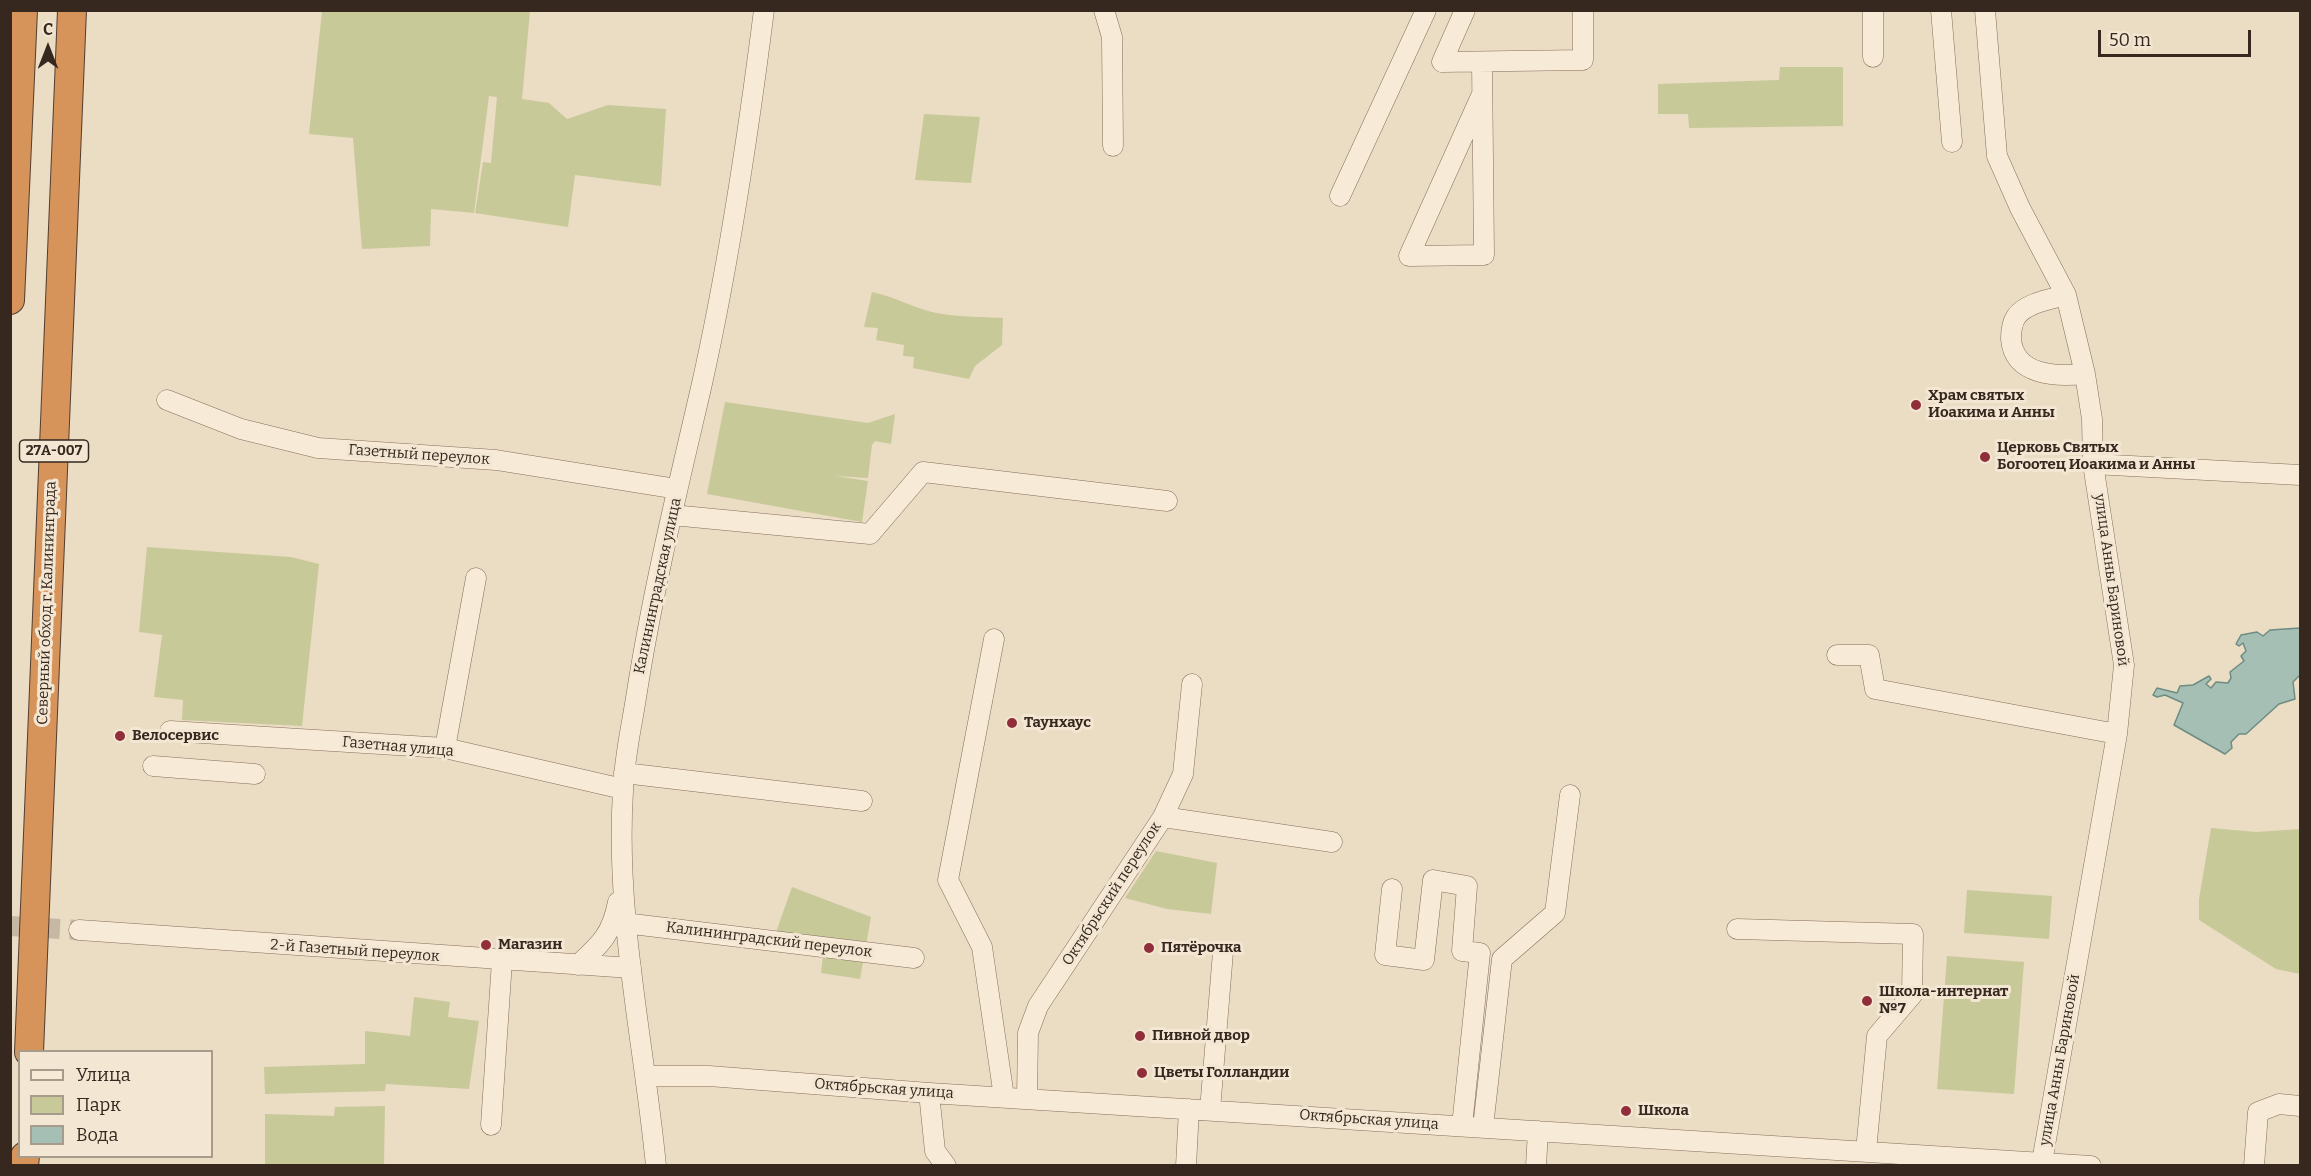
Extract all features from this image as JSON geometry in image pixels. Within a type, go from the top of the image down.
[{"type":"highway","points":[[10,300],[23,10]]},
{"type":"highway","name":"Северный обход г. Калининграда","points":[[29,1050],[72,10]]},
{"type":"street","points":[[1104,10],[1112,37],[1113,146]]},
{"type":"street","points":[[1340,196],[1426,10]]},
{"type":"street","points":[[1465,10],[1442,62],[1583,60],[1583,10]]},
{"type":"street","points":[[1873,10],[1873,57]]},
{"type":"street","points":[[1941,10],[1952,142]]},
{"type":"street","name":"улица Анны Бариновой","points":[[1984,10],[1997,156],[2020,208],[2066,295],[2085,374],[2092,419],[2093,464],[2124,665],[2117,734],[2042,1162]]},
{"type":"street","name":"Калининградская улица","points":[[656,1166],[647,1076],[624,923],[621,888],[623,781],[646,631],[702,383],[738,190],[766,12]]},
{"type":"street","points":[[1482,62],[1484,255],[1409,256],[1482,94]]},
{"type":"street","points":[[2066,295],[2027,308],[2016,316],[2012,328],[2014,352],[2031,369],[2052,375],[2085,374]]},
{"type":"street","name":"Газетный переулок","points":[[167,400],[241,429],[318,448],[496,460],[677,489]]},
{"type":"street","points":[[2093,464],[2301,475]]},
{"type":"street","points":[[672,515],[870,534],[923,472],[1167,501]]},
{"type":"street","points":[[445,748],[476,578]]},
{"type":"street","points":[[994,639],[948,880],[982,947],[1004,1098]]},
{"type":"street","points":[[1837,655],[1869,655],[1875,688],[2117,734]]},
{"type":"street","name":"Октябрьский переулок","points":[[1027,1099],[1028,1033],[1038,1006],[1163,817],[1183,774],[1192,684]]},
{"type":"street","name":"Газетная улица","points":[[170,731],[445,748],[623,781],[862,801]]},
{"type":"street","points":[[153,766],[255,774]]},
{"type":"street","points":[[1483,1127],[1502,959],[1555,913],[1569,795]]},
{"type":"street","points":[[1163,817],[1332,842]]},
{"type":"street","points":[[1392,889],[1385,955],[1424,960],[1433,880],[1467,886],[1462,951],[1480,954],[1462,1126]]},
{"type":"street","points":[[578,965],[604,942],[615,919],[621,888]]},
{"type":"street","name":"Калининградский переулок","points":[[624,923],[914,958]]},
{"type":"street","points":[[1737,929],[1913,934],[1912,995],[1877,1036],[1866,1152]]},
{"type":"street","name":"2-й Газетный переулок","points":[[79,930],[502,961],[631,968]]},
{"type":"street","points":[[1209,1110],[1224,952]]},
{"type":"street","points":[[490,1125],[502,961]]},
{"type":"street","name":"Октябрьская улица","points":[[647,1076],[709,1076],[1004,1098],[2091,1166]]},
{"type":"street","points":[[929,1093],[935,1151],[946,1166]]},
{"type":"street","points":[[2254,1166],[2258,1112],[2279,1104],[2301,1106]]},
{"type":"street","points":[[1186,1166],[1189,1109]]},
{"type":"street","points":[[1536,1166],[1538,1131]]},
{"type":"green space","points":[[322,11],[530,11],[522,99],[549,103],[567,119],[608,105],[666,109],[661,186],[575,175],[568,227],[475,213],[483,162],[491,163],[497,97],[489,96],[474,213],[431,209],[430,246],[362,249],[353,138],[309,134]]},
{"type":"green space","points":[[1780,67],[1843,67],[1843,126],[1689,128],[1688,114],[1658,114],[1658,84],[1779,80]]},
{"type":"green space","points":[[924,114],[980,117],[971,183],[915,180]]},
{"type":"green space","points":[[872,292],[943,314],[1003,318],[1002,345],[975,366],[969,379],[913,368],[914,357],[903,356],[904,345],[876,340],[878,328],[864,327]]},
{"type":"green space","points":[[725,402],[868,423],[895,414],[891,444],[875,441],[872,445],[868,478],[835,476],[868,481],[862,522],[707,494]]},
{"type":"green space","points":[[147,547],[291,557],[319,564],[302,726],[182,720],[183,700],[154,697],[162,635],[139,632]]},
{"type":"green space","points":[[2211,828],[2256,832],[2300,829],[2300,974],[2276,969],[2199,920],[2199,899]]},
{"type":"green space","points":[[1156,851],[1217,863],[1211,914],[1167,909],[1125,898]]},
{"type":"green space","points":[[792,887],[871,917],[860,979],[821,973],[823,956],[775,935]]},
{"type":"green space","points":[[1967,890],[2052,896],[2049,939],[1964,933]]},
{"type":"green space","points":[[1947,956],[2024,962],[2014,1094],[1937,1089]]},
{"type":"green space","points":[[414,997],[450,1002],[448,1017],[479,1021],[469,1089],[386,1084],[385,1091],[265,1094],[264,1067],[365,1064],[365,1031],[410,1036]]},
{"type":"green space","points":[[385,1106],[384,1165],[265,1165],[265,1114],[334,1116],[335,1107]]},
{"type":"water","points":[[2300,628],[2300,675],[2293,682],[2295,699],[2279,704],[2246,734],[2239,734],[2231,742],[2232,748],[2225,754],[2174,725],[2183,703],[2165,695],[2157,697],[2153,695],[2157,688],[2177,693],[2180,686],[2193,685],[2209,676],[2211,679],[2206,684],[2211,688],[2216,682],[2228,683],[2231,678],[2230,672],[2244,661],[2241,656],[2246,651],[2243,643],[2239,646],[2236,644],[2241,635],[2257,632],[2263,636],[2270,630]]},
{"type":"tunnel","points":[[10,926],[79,930]]},
{"type":"place","name":"Храм святых Иоакима и Анны","points":[[1916,405]]},
{"type":"place","name":"Церковь Святых Богоотец Иоакима и Анны","points":[[1985,457]]},
{"type":"place","name":"Таунхаус","points":[[1012,723]]},
{"type":"place","name":"Велосервис","points":[[120,736]]},
{"type":"place","name":"Магазин","points":[[486,945]]},
{"type":"place","name":"Пятёрочка","points":[[1149,948]]},
{"type":"place","name":"Школа-интернат №7","points":[[1867,1001]]},
{"type":"place","name":"Пивной двор","points":[[1140,1036]]},
{"type":"place","name":"Цветы Голландии","points":[[1142,1073]]},
{"type":"place","name":"Школа","points":[[1626,1111]]}]
